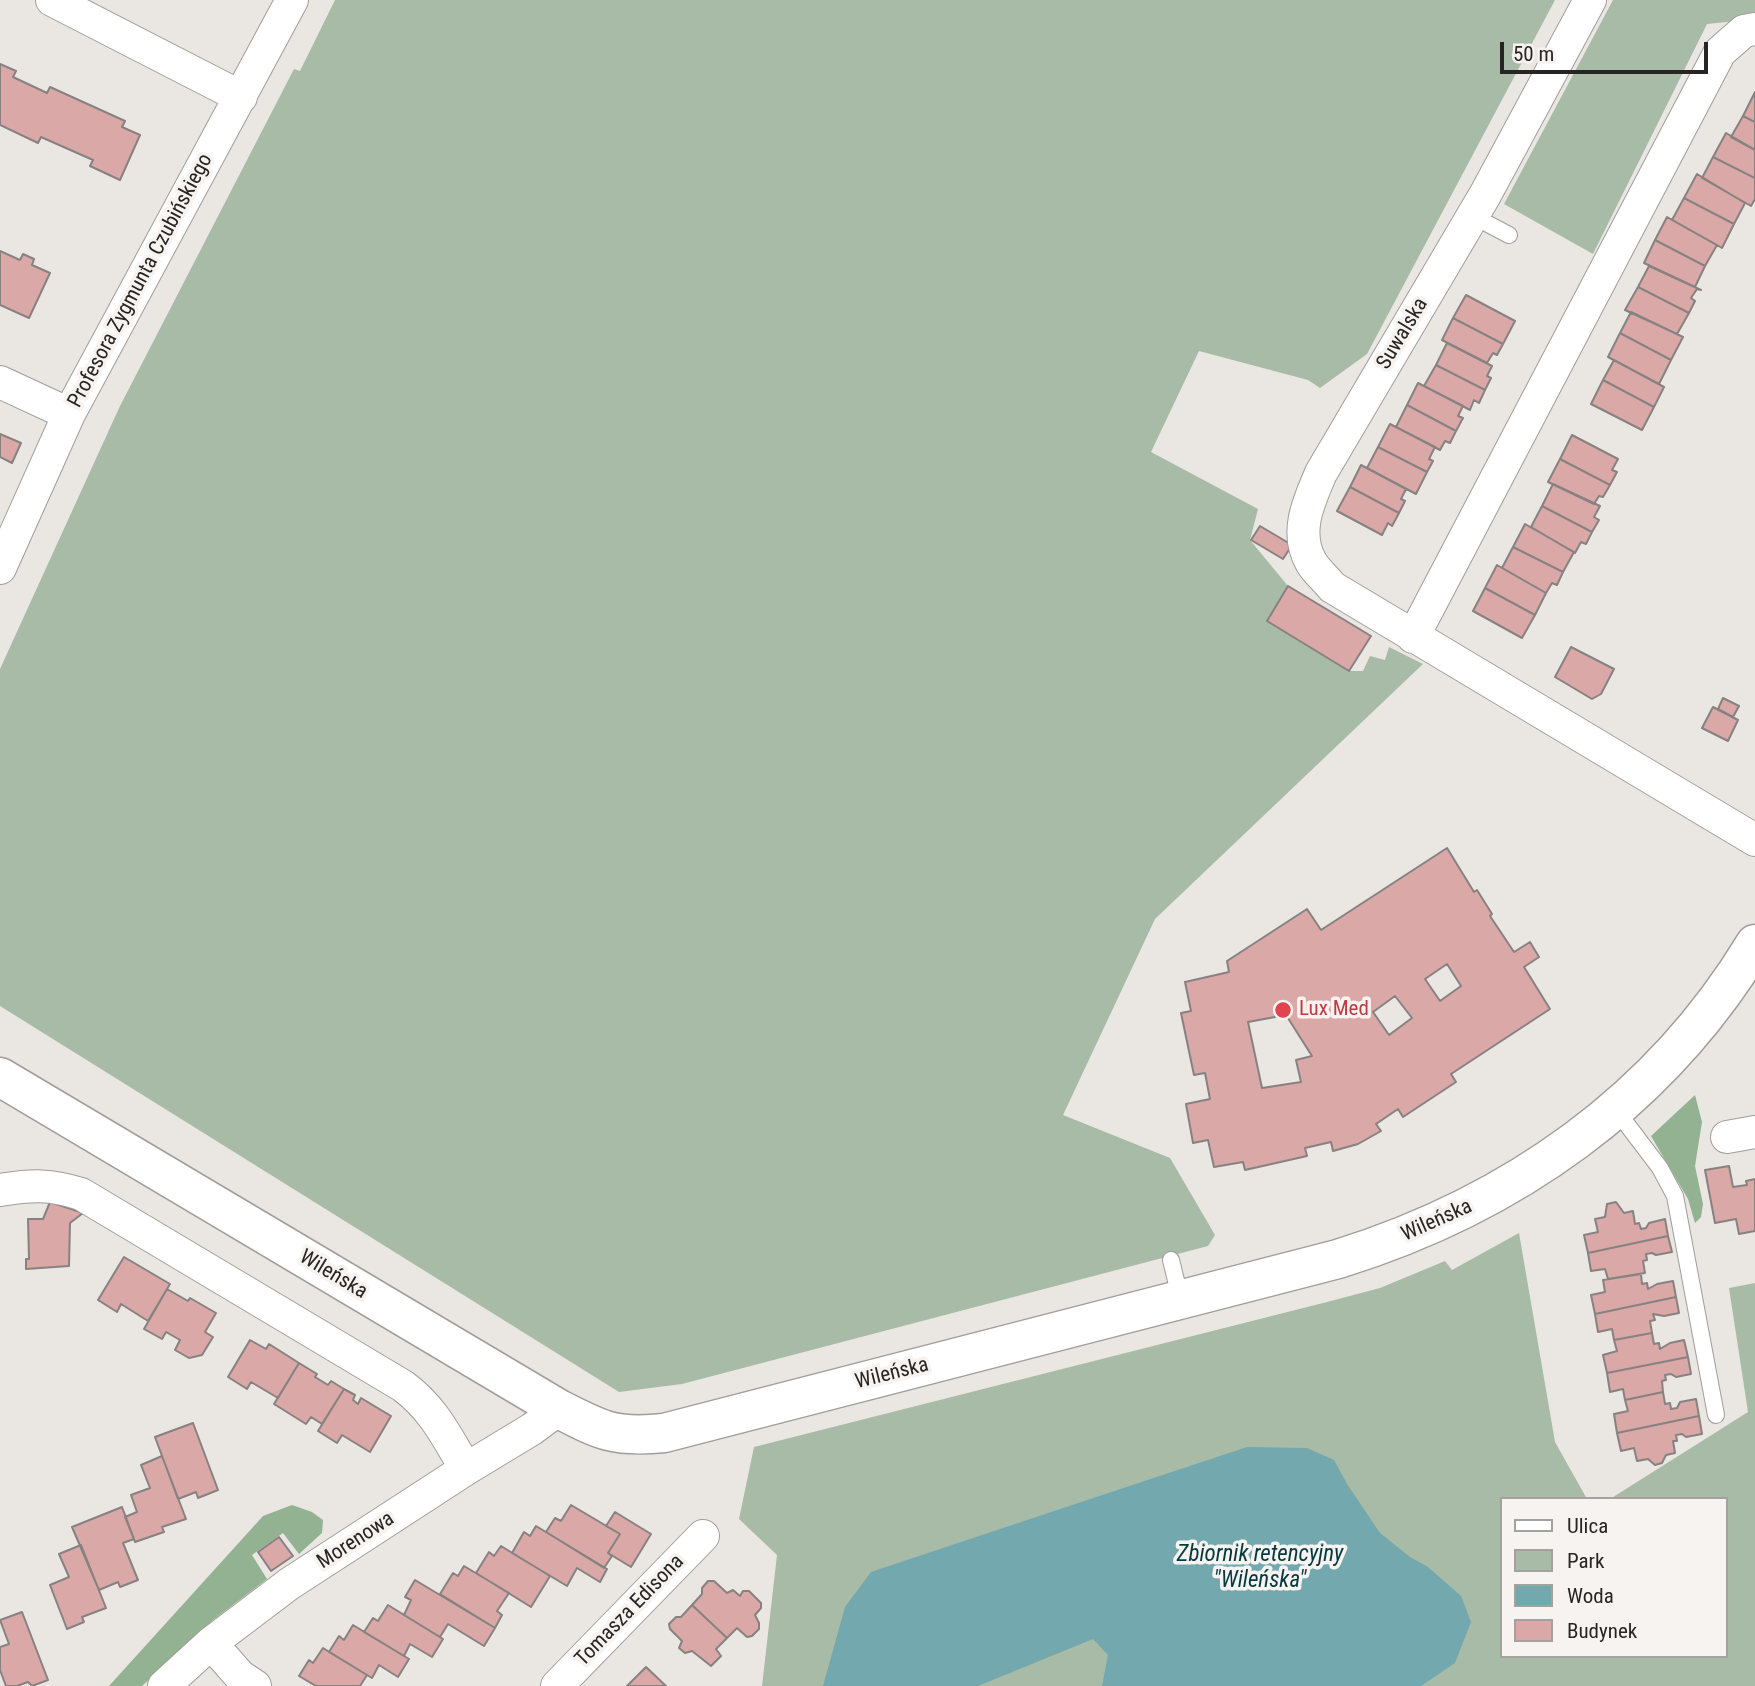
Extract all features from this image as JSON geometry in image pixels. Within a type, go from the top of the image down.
[{"type":"street","points":[[52,0],[241,97]]},
{"type":"street","name":"Profesora Zygmunta Czubińskiego","points":[[0,568],[69,414],[292,0]]},
{"type":"street","name":"Suwalska","points":[[1590,0],[1473,216],[1321,473],[1306,507],[1303,533],[1311,561],[1332,587],[1755,840]]},
{"type":"street","points":[[1413,637],[1720,52],[1744,31],[1755,29]]},
{"type":"street","points":[[0,382],[69,414]]},
{"type":"street","name":"Wileńska","points":[[0,1077],[559,1409],[597,1429],[614,1434],[640,1436],[664,1433],[1181,1301],[1360,1252],[1454,1214],[1519,1180],[1616,1110],[1669,1059],[1717,1002],[1755,944]]},
{"type":"street","points":[[0,1190],[36,1185],[58,1186],[81,1194],[403,1386],[422,1400],[466,1469]]},
{"type":"street","name":"Morenowa","points":[[164,1686],[212,1643],[289,1584],[559,1409]]},
{"type":"street","name":"Tomasza Edisona","points":[[557,1686],[703,1536]]},
{"type":"street","points":[[212,1643],[240,1676],[255,1686]]},
{"type":"lane","points":[[1473,216],[1509,235]]},
{"type":"lane","points":[[1616,1110],[1660,1168],[1675,1196],[1716,1415]]},
{"type":"lane","points":[[1171,1260],[1181,1301]]},
{"type":"green space","points":[[335,0],[1555,0],[1367,354],[1320,388],[1308,380],[1199,351],[1151,452],[1258,509],[1250,540],[1288,586],[1267,621],[1349,671],[1363,671],[1370,656],[1385,660],[1389,647],[1423,664],[1155,919],[1063,1115],[1170,1158],[1215,1235],[1208,1246],[682,1384],[619,1392],[0,1006],[0,669],[120,406],[294,69],[300,71]]},
{"type":"green space","points":[[1613,0],[1755,0],[1755,19],[1707,24],[1593,254],[1504,204]]},
{"type":"green space","points":[[1695,1095],[1702,1122],[1695,1166],[1703,1204],[1701,1217],[1695,1223],[1688,1199],[1651,1136]]},
{"type":"green space","points":[[1519,1233],[1555,1442],[1586,1497],[1500,1497],[1500,1658],[1727,1658],[1727,1497],[1613,1497],[1748,1412],[1729,1288],[1755,1283],[1755,1686],[762,1686],[777,1555],[739,1519],[754,1447],[1380,1288],[1445,1261],[1452,1270]]},
{"type":"green space","points":[[292,1505],[312,1512],[323,1520],[322,1533],[299,1554],[283,1533],[252,1555],[267,1579],[213,1620],[142,1686],[109,1686],[263,1516]]},
{"type":"water","name":"Zbiornik retencyjny \"Wileńska\"","points":[[1247,1447],[1307,1448],[1334,1460],[1380,1533],[1410,1557],[1428,1567],[1461,1596],[1471,1622],[1455,1663],[1421,1686],[1102,1686],[1108,1655],[1093,1639],[978,1686],[823,1686],[845,1607],[871,1572]]},
{"type":"building","points":[[0,64],[16,71],[13,77],[47,93],[50,87],[125,121],[122,127],[140,135],[120,180],[90,166],[93,160],[41,137],[38,143],[0,125]]},
{"type":"building","points":[[1755,92],[1755,122],[1743,116]]},
{"type":"building","points":[[1743,116],[1755,122],[1755,150],[1731,137]]},
{"type":"building","points":[[1726,133],[1755,150],[1755,178],[1713,157]]},
{"type":"building","points":[[1713,157],[1755,178],[1755,199],[1751,206],[1702,178]]},
{"type":"building","points":[[1697,174],[1745,203],[1734,224],[1684,198]]},
{"type":"building","points":[[1684,198],[1734,224],[1722,248],[1672,220]]},
{"type":"building","points":[[1667,217],[1717,245],[1705,266],[1655,240]]},
{"type":"building","points":[[1655,240],[1705,266],[1695,287],[1644,263]]},
{"type":"building","points":[[0,251],[20,260],[23,254],[34,259],[32,265],[50,273],[29,318],[0,305]]},
{"type":"building","points":[[1649,266],[1701,290],[1697,289],[1691,298],[1695,301],[1689,313],[1638,287]]},
{"type":"building","points":[[1638,287],[1689,313],[1677,334],[1625,310]]},
{"type":"building","points":[[1466,295],[1515,321],[1503,344],[1453,318]]},
{"type":"building","points":[[1631,312],[1683,337],[1671,360],[1620,333]]},
{"type":"building","points":[[1453,318],[1503,344],[1497,355],[1493,353],[1487,363],[1442,340]]},
{"type":"building","points":[[1620,333],[1671,360],[1659,384],[1608,357]]},
{"type":"building","points":[[1447,343],[1492,366],[1487,376],[1491,378],[1485,390],[1436,365]]},
{"type":"building","points":[[1614,360],[1664,387],[1654,407],[1603,380]]},
{"type":"building","points":[[1436,365],[1485,390],[1479,403],[1474,400],[1470,410],[1424,386]]},
{"type":"building","points":[[1603,380],[1654,407],[1642,430],[1591,404]]},
{"type":"building","points":[[1418,383],[1463,406],[1458,416],[1463,418],[1456,431],[1407,405]]},
{"type":"building","points":[[1407,405],[1456,431],[1450,443],[1445,441],[1440,450],[1396,427]]},
{"type":"building","points":[[1390,424],[1435,447],[1429,459],[1433,461],[1427,472],[1378,447]]},
{"type":"building","points":[[0,434],[21,443],[12,463],[0,457]]},
{"type":"building","points":[[1572,435],[1618,459],[1612,470],[1617,472],[1610,485],[1560,459]]},
{"type":"building","points":[[1378,447],[1427,472],[1416,494],[1367,468]]},
{"type":"building","points":[[1560,459],[1610,485],[1603,497],[1599,496],[1594,504],[1548,482]]},
{"type":"building","points":[[1361,465],[1406,489],[1401,499],[1405,501],[1399,513],[1350,487]]},
{"type":"building","points":[[1553,484],[1600,506],[1594,517],[1599,520],[1592,532],[1542,506]]},
{"type":"building","points":[[1350,487],[1399,513],[1392,526],[1388,523],[1382,535],[1337,511]]},
{"type":"building","points":[[1542,506],[1592,532],[1586,544],[1581,542],[1575,553],[1531,527]]},
{"type":"building","points":[[1525,524],[1574,552],[1563,572],[1513,547]]},
{"type":"building","points":[[1260,526],[1292,545],[1283,559],[1251,540]]},
{"type":"building","points":[[1513,547],[1563,572],[1557,585],[1552,583],[1546,593],[1502,568]]},
{"type":"building","points":[[1497,565],[1546,593],[1535,615],[1485,588]]},
{"type":"building","points":[[1288,586],[1371,636],[1349,671],[1267,621]]},
{"type":"building","points":[[1485,588],[1535,615],[1522,638],[1473,611]]},
{"type":"building","points":[[1571,647],[1614,669],[1601,694],[1592,699],[1555,677]]},
{"type":"building","points":[[1723,698],[1739,706],[1733,717],[1718,709]]},
{"type":"building","points":[[1713,707],[1738,720],[1728,741],[1702,728]]},
{"type":"building","name":"Lux Med","points":[[1447,848],[1474,892],[1477,890],[1492,914],[1490,916],[1514,952],[1530,942],[1539,957],[1524,967],[1550,1009],[1451,1074],[1456,1082],[1403,1117],[1398,1109],[1376,1124],[1381,1131],[1358,1144],[1333,1151],[1331,1142],[1305,1148],[1307,1156],[1245,1170],[1243,1162],[1214,1167],[1208,1140],[1193,1143],[1186,1104],[1210,1099],[1205,1073],[1194,1075],[1181,1013],[1191,1011],[1185,982],[1229,972],[1227,961],[1307,909],[1321,930]],"holes":[[[1447,964],[1461,986],[1440,1001],[1425,979]],[[1395,996],[1412,1018],[1389,1035],[1373,1012]],[[1286,1015],[1312,1056],[1296,1060],[1301,1082],[1262,1088],[1248,1022]]]},
{"type":"building","points":[[1729,1166],[1733,1187],[1747,1185],[1746,1181],[1755,1179],[1755,1231],[1739,1234],[1736,1219],[1715,1223],[1705,1170]]},
{"type":"building","points":[[50,1202],[83,1213],[70,1223],[69,1266],[26,1269],[26,1259],[29,1259],[28,1219],[43,1219]]},
{"type":"building","points":[[1616,1202],[1624,1213],[1633,1211],[1635,1224],[1639,1223],[1641,1229],[1646,1228],[1649,1223],[1665,1219],[1668,1236],[1588,1253],[1584,1235],[1598,1232],[1595,1219],[1605,1217],[1607,1204]]},
{"type":"building","points":[[1668,1236],[1672,1252],[1646,1254],[1647,1260],[1643,1261],[1645,1273],[1608,1279],[1605,1269],[1591,1271],[1588,1253]]},
{"type":"building","points":[[124,1257],[170,1284],[148,1321],[121,1304],[117,1312],[98,1300]]},
{"type":"building","points":[[1641,1274],[1642,1284],[1647,1283],[1648,1289],[1673,1281],[1676,1297],[1595,1314],[1591,1295],[1605,1292],[1603,1280]]},
{"type":"building","points":[[167,1289],[216,1313],[205,1332],[213,1337],[202,1355],[189,1358],[175,1350],[180,1340],[166,1332],[162,1339],[144,1329]]},
{"type":"building","points":[[1676,1297],[1679,1313],[1664,1316],[1653,1314],[1655,1320],[1650,1321],[1652,1333],[1614,1340],[1612,1329],[1598,1332],[1595,1314]]},
{"type":"building","points":[[1652,1333],[1654,1344],[1659,1343],[1660,1349],[1670,1343],[1684,1340],[1688,1357],[1607,1373],[1603,1355],[1617,1351],[1614,1340]]},
{"type":"building","points":[[250,1340],[266,1349],[269,1344],[299,1363],[278,1398],[251,1382],[247,1389],[228,1377]]},
{"type":"building","points":[[1688,1357],[1691,1374],[1676,1377],[1665,1375],[1666,1380],[1662,1381],[1663,1392],[1625,1400],[1623,1389],[1610,1392],[1607,1373]]},
{"type":"building","points":[[299,1363],[317,1374],[315,1377],[328,1385],[331,1381],[344,1389],[322,1424],[311,1417],[306,1424],[274,1404]]},
{"type":"building","points":[[344,1389],[355,1395],[353,1400],[358,1404],[361,1398],[391,1416],[370,1452],[342,1435],[337,1443],[318,1431]]},
{"type":"building","points":[[1663,1392],[1665,1404],[1670,1403],[1671,1409],[1677,1408],[1680,1402],[1696,1399],[1699,1416],[1617,1433],[1614,1414],[1628,1411],[1625,1400]]},
{"type":"building","points":[[1699,1416],[1702,1434],[1686,1437],[1682,1434],[1676,1435],[1677,1441],[1673,1441],[1675,1453],[1666,1455],[1662,1463],[1655,1465],[1648,1459],[1637,1461],[1634,1448],[1621,1451],[1617,1433]]},
{"type":"building","points":[[193,1423],[218,1490],[198,1498],[196,1492],[178,1499],[155,1437]]},
{"type":"building","points":[[162,1456],[186,1519],[162,1527],[164,1532],[135,1542],[125,1517],[137,1512],[131,1495],[150,1488],[141,1465]]},
{"type":"building","points":[[571,1505],[620,1534],[608,1553],[612,1556],[604,1568],[546,1532],[555,1518],[561,1521]]},
{"type":"building","points":[[122,1507],[134,1539],[123,1543],[138,1580],[120,1587],[118,1582],[99,1590],[72,1527]]},
{"type":"building","points":[[615,1512],[651,1534],[631,1567],[608,1553],[620,1534],[606,1526]]},
{"type":"building","points":[[536,1526],[607,1569],[600,1582],[577,1568],[567,1586],[512,1553],[524,1532],[530,1536]]},
{"type":"building","points":[[279,1537],[293,1556],[271,1571],[258,1552]]},
{"type":"building","points":[[81,1545],[106,1608],[82,1617],[84,1622],[67,1629],[50,1585],[69,1577],[59,1554]]},
{"type":"building","points":[[501,1546],[550,1576],[531,1607],[476,1573],[489,1552],[494,1556]]},
{"type":"building","points":[[464,1566],[509,1593],[497,1611],[502,1615],[495,1628],[440,1594],[453,1573],[458,1576]]},
{"type":"building","points":[[415,1580],[495,1628],[484,1646],[448,1624],[440,1637],[404,1615],[411,1600],[405,1597]]},
{"type":"building","points":[[708,1581],[714,1581],[727,1593],[733,1590],[740,1596],[743,1591],[749,1591],[761,1603],[761,1608],[755,1615],[759,1629],[752,1636],[747,1637],[737,1628],[727,1638],[692,1605],[702,1594],[702,1588]]},
{"type":"building","points":[[388,1605],[443,1639],[432,1657],[410,1644],[404,1656],[364,1632],[373,1618],[378,1621]]},
{"type":"building","points":[[692,1605],[727,1638],[716,1649],[721,1656],[711,1666],[692,1651],[685,1653],[679,1648],[682,1641],[670,1629],[669,1624],[676,1617],[681,1617]]},
{"type":"building","points":[[22,1612],[48,1680],[32,1686],[28,1682],[6,1686],[0,1670],[0,1647],[9,1644],[0,1620]]},
{"type":"building","points":[[353,1625],[409,1659],[398,1677],[379,1665],[372,1678],[329,1652],[339,1636],[344,1640]]},
{"type":"building","points":[[323,1648],[367,1675],[360,1686],[316,1686],[299,1676],[309,1660],[313,1663]]},
{"type":"building","points":[[646,1667],[666,1686],[627,1686]]},
{"type":"place","name":"Lux Med","points":[[1283,1010]]}]
